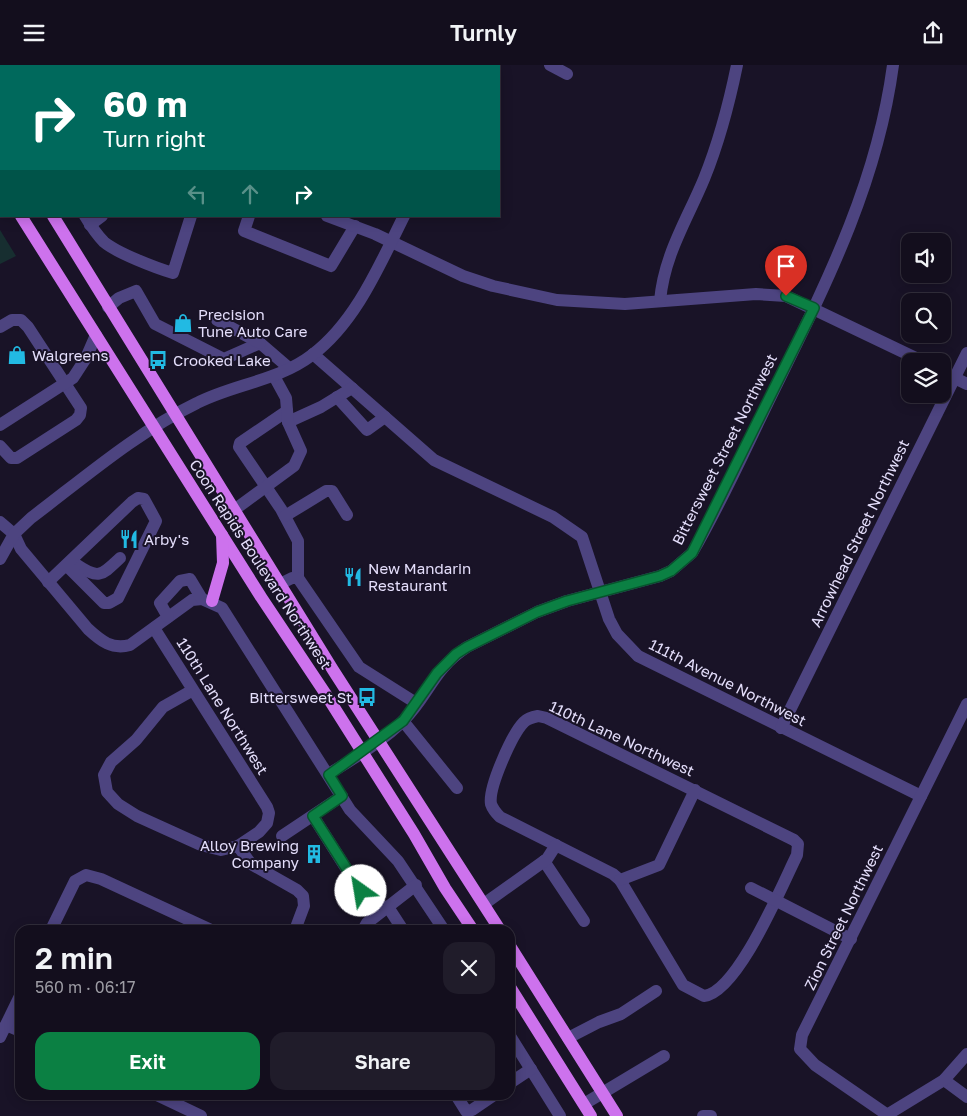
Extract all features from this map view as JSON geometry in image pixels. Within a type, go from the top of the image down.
[{"type":"main road","name":"Coon Rapids Boulevard Northwest","points":[[23,217],[154,427],[414,834],[445,889],[470,925]]},
{"type":"main road","name":"Coon Rapids Boulevard Northwest","points":[[54,217],[174,415],[497,925]]},
{"type":"main road","points":[[207,600],[223,563],[222,533]]},
{"type":"main road","points":[[515,954],[617,1116]]},
{"type":"main road","points":[[515,995],[591,1116]]},
{"type":"street","points":[[550,65],[568,74]]},
{"type":"street","points":[[660,301],[662,282],[672,248],[709,165],[723,125],[737,65]]},
{"type":"street","name":"Bittersweet Street Northwest","points":[[329,775],[362,753],[403,721],[437,673],[456,654],[467,647],[537,612],[567,601],[660,576],[671,571],[692,553],[814,308],[861,201],[880,134],[893,65]]},
{"type":"street","points":[[88,220],[106,243],[148,264],[173,273],[191,217]]},
{"type":"street","points":[[249,217],[244,231],[331,266],[355,226]]},
{"type":"street","points":[[330,217],[355,226],[463,276],[521,294],[557,300],[626,304],[770,294],[792,298],[906,353]]},
{"type":"street","points":[[0,559],[14,533],[31,518],[154,427],[198,402],[274,375],[313,354],[338,330],[354,307],[404,217]]},
{"type":"street","points":[[108,307],[119,298],[136,291],[155,324],[224,359],[260,343]]},
{"type":"street","points":[[0,327],[12,320],[20,320],[28,327],[81,407],[80,415],[76,420],[17,458],[11,458],[0,446]]},
{"type":"street","points":[[217,320],[260,343],[289,368]]},
{"type":"street","points":[[0,425],[73,378],[86,358],[96,335]]},
{"type":"street","name":"Arrowhead Street Northwest","points":[[781,728],[967,353]]},
{"type":"street","name":"111th Avenue Northwest","points":[[313,354],[434,460],[570,527],[582,537],[600,593],[617,634],[638,656],[921,797]]},
{"type":"street","points":[[234,510],[294,466],[301,451],[288,416],[286,398],[274,375]]},
{"type":"street","points":[[951,376],[967,384]]},
{"type":"street","points":[[352,388],[321,407],[288,416],[240,443],[239,447],[298,541],[298,578],[359,667],[416,703]]},
{"type":"street","points":[[337,397],[367,430],[385,417]]},
{"type":"street","points":[[284,516],[326,491],[332,491],[347,515]]},
{"type":"street","points":[[48,582],[132,502],[138,497],[144,499],[156,517],[156,521],[118,598],[109,603],[104,603],[68,563]]},
{"type":"street","points":[[0,522],[14,533],[21,549],[88,629],[105,643],[121,647],[135,641],[192,600],[207,600]]},
{"type":"street","points":[[68,563],[90,575],[97,575],[103,573],[120,559]]},
{"type":"street","points":[[280,584],[292,578],[298,578]]},
{"type":"street","points":[[168,617],[160,603],[180,581],[190,579],[207,600],[222,608],[350,810],[398,861],[416,885],[441,925]]},
{"type":"street","name":"110th Lane Northwest","points":[[154,628],[269,813],[264,828],[238,846]]},
{"type":"street","points":[[193,690],[158,711],[136,740],[111,762],[104,775],[104,783],[112,799],[137,816],[212,849],[230,850],[238,846],[242,855],[251,864],[297,890],[304,901],[303,912],[297,925]]},
{"type":"street","name":"Zion Street Northwest","points":[[886,1115],[815,1065],[800,1049],[802,1035],[967,705]]},
{"type":"street","name":"110th Lane Northwest","points":[[531,717],[547,718],[695,790],[794,840],[798,844],[797,855],[739,968],[716,992],[704,996],[683,985],[620,881],[606,869],[556,845],[500,817],[491,804],[491,795],[500,768],[520,726],[531,717]]},
{"type":"street","points":[[403,721],[457,787]]},
{"type":"street","name":"110th Lane Northwest","points":[[620,881],[660,865],[695,790]]},
{"type":"street","points":[[282,836],[342,796]]},
{"type":"street","points":[[313,816],[370,906],[388,907]]},
{"type":"street","points":[[484,904],[544,861],[556,845]]},
{"type":"street","points":[[544,861],[584,921]]},
{"type":"street","points":[[54,925],[75,881],[82,876],[91,875],[200,925]]},
{"type":"street","points":[[366,925],[416,885]]},
{"type":"street","points":[[751,888],[851,939]]},
{"type":"street","points":[[388,907],[400,925]]},
{"type":"street","points":[[568,1038],[599,1022],[621,1014],[656,991]]},
{"type":"street","points":[[0,1037],[15,1006]]},
{"type":"street","points":[[6,1025],[15,1029]]},
{"type":"street","points":[[515,1044],[560,1116]]},
{"type":"street","points":[[886,1115],[903,1107],[944,1080],[967,1054]]},
{"type":"street","points":[[584,1104],[664,1057]]},
{"type":"street","points":[[515,1080],[531,1069]]},
{"type":"street","points":[[944,1080],[967,1097]]},
{"type":"street","points":[[167,1100],[201,1116]]},
{"type":"street","points":[[459,1100],[466,1111],[472,1110],[487,1100]]},
{"type":"street","points":[[703,1116],[711,1116]]},
{"type":"green space","points":[[0,230],[16,256],[0,264]]},
{"type":"place","name":"Precision Tune Auto Care","points":[[183,323]]},
{"type":"place","name":"Walgreens","points":[[17,355]]},
{"type":"place","name":"Crooked Lake","points":[[158,360]]},
{"type":"place","name":"Arby's","points":[[129,539]]},
{"type":"place","name":"New Mandarin Restaurant","points":[[353,577]]},
{"type":"place","name":"Bittersweet St","points":[[367,697]]},
{"type":"place","name":"Alloy Brewing Company","points":[[314,854]]},
{"type":"route","points":[[361,891],[313,816],[342,796],[329,775],[362,753],[403,721],[437,673],[456,654],[467,647],[537,612],[567,601],[660,576],[671,571],[692,553],[814,308],[786,296]]}]
